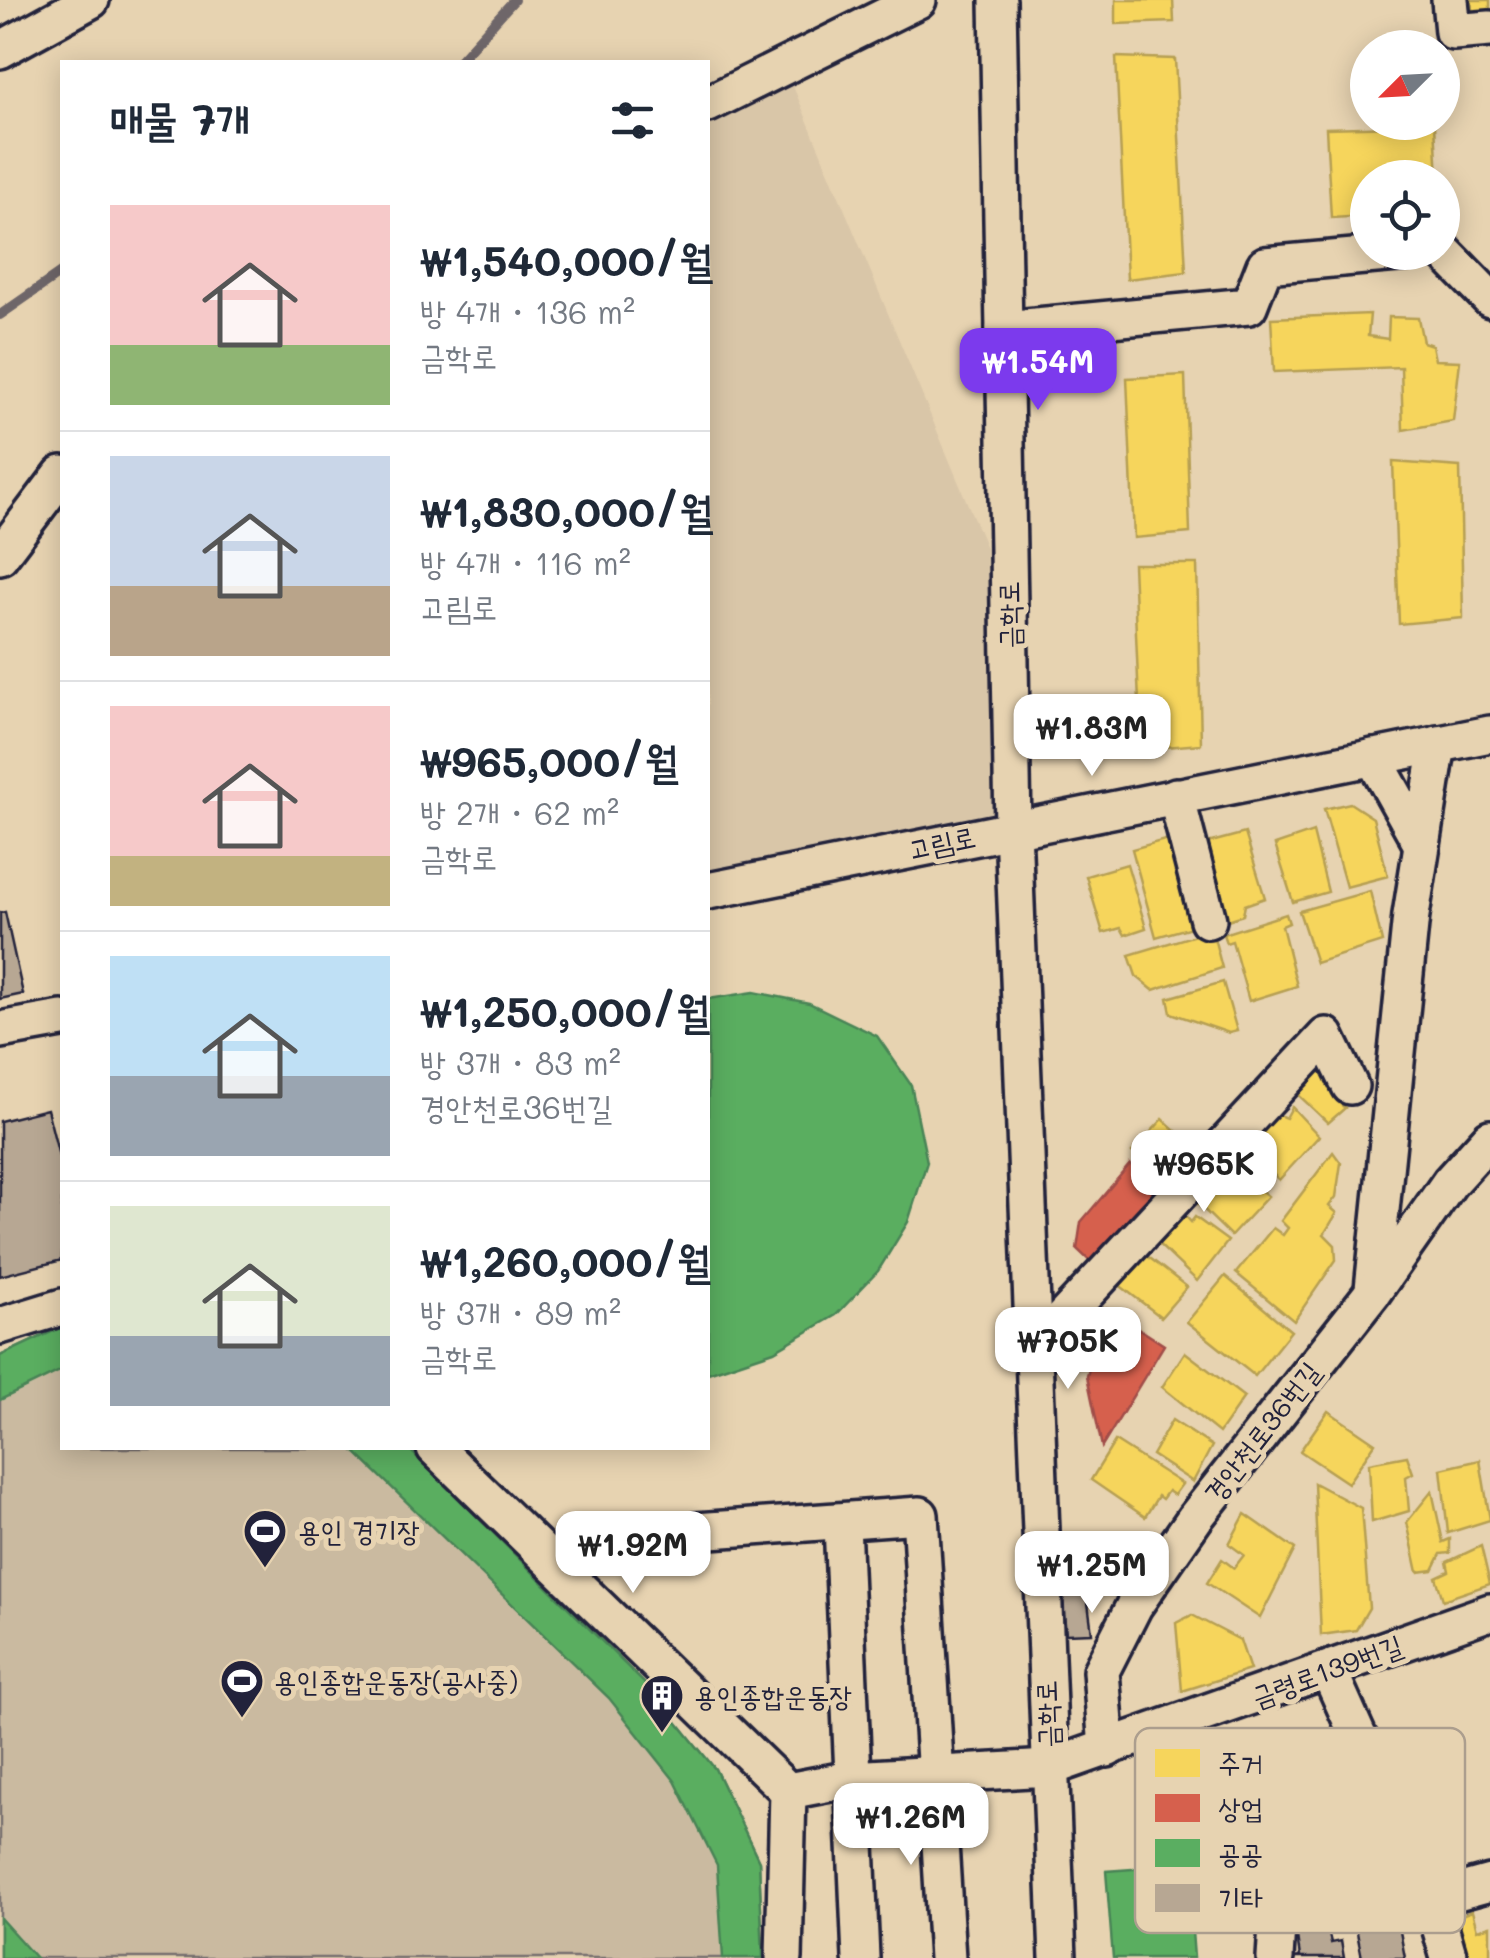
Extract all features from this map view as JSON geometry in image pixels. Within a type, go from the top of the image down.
[{"type":"street","points":[[0,50],[92,0]]},
{"type":"street","points":[[710,103],[918,0]]},
{"type":"street","name":"금학로","points":[[998,0],[1013,828],[1058,1958]]},
{"type":"street","points":[[1450,0],[1454,32],[1490,30]]},
{"type":"street","points":[[1004,330],[1249,306],[1265,265],[1350,257]]},
{"type":"street","points":[[1460,268],[1490,299]]},
{"type":"street","points":[[0,556],[60,477]]},
{"type":"street","name":"고림로","points":[[710,890],[1490,734]]},
{"type":"street","points":[[1372,1292],[1422,845],[1438,744]]},
{"type":"street","points":[[1373,757],[1422,845]]},
{"type":"street","points":[[1176,796],[1208,920]]},
{"type":"street","points":[[0,1030],[60,1018]]},
{"type":"street","points":[[1034,1350],[1326,1036],[1350,1086]]},
{"type":"street","name":"경안천로36번길","points":[[1107,1748],[1101,1671],[1134,1606],[1195,1518],[1372,1292],[1450,1182],[1489,1146]]},
{"type":"street","points":[[0,1326],[60,1308]]},
{"type":"street","points":[[437,1450],[788,1790],[784,1958]]},
{"type":"street","points":[[696,1532],[842,1524],[920,1515],[940,1774],[948,1958]]},
{"type":"street","points":[[842,1524],[862,1958]]},
{"type":"street","name":"금령로139번길","points":[[1165,1728],[1490,1612]]},
{"type":"street","points":[[1329,1671],[1354,1728]]},
{"type":"street","name":"금령로139번길","points":[[788,1790],[851,1779],[1049,1768],[1135,1738]]},
{"type":"street","points":[[1465,1890],[1490,1883]]},
{"type":"street","points":[[1275,1958],[1277,1933]]},
{"type":"street","points":[[1442,1933],[1449,1958]]},
{"type":"shaded area","points":[[785,67],[1009,603],[1013,828],[710,891],[710,103]]},
{"type":"shaded area","name":"용인 경기장","points":[[60,1328],[60,1450],[410,1450],[652,1691],[715,1769],[759,1861],[763,1958],[0,1958],[0,1356]]},
{"type":"building: 주거","points":[[1116,0],[1173,0],[1174,22],[1116,24]]},
{"type":"building: 주거","points":[[1471,0],[1490,0],[1490,15],[1473,17]]},
{"type":"building: 주거","points":[[1116,57],[1175,59],[1186,272],[1127,279]]},
{"type":"building: 주거","points":[[1350,127],[1350,140],[1436,140],[1437,160],[1350,160],[1350,217],[1331,218],[1326,128]]},
{"type":"building: 주거","points":[[1370,314],[1368,336],[1388,339],[1389,317],[1418,318],[1423,342],[1432,345],[1435,360],[1460,361],[1453,421],[1403,430],[1401,367],[1274,372],[1271,318]]},
{"type":"building: 주거","points":[[1185,375],[1190,533],[1134,538],[1127,378]]},
{"type":"building: 주거","points":[[1393,462],[1460,467],[1463,618],[1399,624]]},
{"type":"building: 주거","points":[[1133,564],[1197,564],[1201,744],[1141,749]]},
{"type":"building: 주거","points":[[1350,803],[1373,818],[1388,876],[1346,887],[1324,809]]},
{"type":"building: 주거","points":[[1313,832],[1328,892],[1293,902],[1275,845]]},
{"type":"building: 주거","points":[[1245,833],[1265,898],[1245,905],[1243,915],[1225,921],[1204,844]]},
{"type":"building: 주거","points":[[1172,838],[1199,925],[1156,937],[1132,849]]},
{"type":"building: 주거","points":[[1127,864],[1146,928],[1125,935],[1121,928],[1103,933],[1086,876]]},
{"type":"building: 주거","points":[[1370,891],[1382,942],[1316,963],[1299,911]]},
{"type":"building: 주거","points":[[1286,914],[1289,923],[1282,926],[1297,986],[1249,1001],[1232,941],[1226,943],[1223,934]]},
{"type":"building: 주거","points":[[1212,930],[1222,968],[1153,990],[1136,976],[1129,955]]},
{"type":"building: 주거","points":[[1223,982],[1237,1031],[1229,1033],[1171,1013],[1168,998]]},
{"type":"building: 주거","points":[[1318,1059],[1331,1073],[1326,1079],[1343,1096],[1338,1102],[1345,1108],[1328,1123],[1289,1086]]},
{"type":"building: 주거","points":[[1292,1107],[1319,1136],[1279,1180],[1240,1142],[1266,1110],[1286,1118]]},
{"type":"building: 주거","points":[[1163,1119],[1206,1159],[1172,1192],[1132,1152]]},
{"type":"building: 주거","points":[[1333,1152],[1341,1163],[1336,1197],[1329,1206],[1337,1213],[1324,1234],[1335,1245],[1336,1260],[1294,1321],[1236,1273],[1273,1228],[1283,1235],[1288,1228],[1281,1221]]},
{"type":"building: 주거","points":[[1219,1167],[1251,1182],[1268,1196],[1231,1236],[1190,1196]]},
{"type":"building: 주거","points":[[1179,1209],[1191,1222],[1195,1217],[1228,1241],[1197,1281],[1152,1238]]},
{"type":"building: 주거","points":[[1137,1248],[1187,1287],[1161,1317],[1114,1281]]},
{"type":"building: 주거","points":[[1225,1276],[1291,1331],[1255,1376],[1187,1322]]},
{"type":"building: 주거","points":[[1185,1352],[1244,1397],[1219,1433],[1162,1387]]},
{"type":"building: 주거","points":[[1328,1411],[1375,1443],[1348,1483],[1300,1451]]},
{"type":"building: 주거","points":[[1172,1420],[1212,1446],[1193,1482],[1152,1455]]},
{"type":"building: 주거","points":[[1115,1441],[1182,1484],[1174,1495],[1168,1491],[1162,1499],[1158,1496],[1145,1517],[1091,1480]]},
{"type":"building: 주거","points":[[1407,1456],[1413,1473],[1406,1477],[1409,1511],[1372,1522],[1369,1463]]},
{"type":"building: 주거","points":[[1480,1460],[1490,1520],[1448,1533],[1441,1469]]},
{"type":"building: 주거","points":[[1314,1483],[1361,1508],[1369,1608],[1356,1630],[1321,1635]]},
{"type":"building: 주거","points":[[1432,1491],[1443,1542],[1450,1539],[1450,1553],[1441,1554],[1433,1570],[1418,1572],[1407,1522]]},
{"type":"building: 주거","points":[[1245,1514],[1295,1549],[1260,1618],[1207,1583],[1222,1559],[1234,1568],[1244,1555],[1229,1544]]},
{"type":"building: 주거","points":[[1481,1546],[1490,1584],[1443,1600],[1436,1577],[1449,1571],[1447,1562]]},
{"type":"building: 주거","points":[[1192,1615],[1240,1640],[1250,1670],[1182,1691],[1176,1623]]},
{"type":"building: 주거","points":[[1472,1911],[1477,1930],[1490,1926],[1490,1958],[1456,1958],[1444,1933],[1465,1933],[1465,1914]]},
{"type":"building: 상업","points":[[1130,1164],[1160,1195],[1099,1270],[1077,1249],[1081,1222]]},
{"type":"building: 상업","points":[[1107,1308],[1164,1345],[1102,1447],[1087,1376]]},
{"type":"building: 공공","points":[[754,992],[809,1003],[877,1036],[911,1085],[927,1162],[908,1222],[878,1271],[836,1315],[774,1351],[710,1372],[710,999]]},
{"type":"building: 공공","points":[[60,1328],[60,1371],[0,1400],[0,1356]]},
{"type":"building: 공공","name":"용인종합운동장","points":[[353,1450],[410,1450],[652,1691],[715,1769],[759,1861],[763,1958],[723,1958],[717,1865],[675,1781],[609,1698]]},
{"type":"building: 공공","points":[[1135,1869],[1135,1933],[1192,1933],[1194,1958],[1113,1958],[1106,1871]]},
{"type":"building: 공공","points":[[0,1918],[36,1958],[0,1958]]},
{"type":"building: 기타","points":[[5,912],[23,994],[0,999],[0,913]]},
{"type":"building: 기타","points":[[47,1109],[60,1160],[60,1261],[0,1276],[0,1121]]},
{"type":"building: 기타","points":[[1060,1573],[1087,1595],[1092,1633],[1066,1634]]},
{"type":"building: 기타","points":[[1329,1933],[1331,1943],[1341,1941],[1344,1958],[1294,1958],[1300,1957],[1297,1936]]},
{"type":"building: 기타","points":[[1357,1933],[1400,1933],[1405,1958],[1362,1958]]},
{"type":"waterway","points":[[460,60],[514,0]]},
{"type":"waterway","points":[[0,315],[60,273]]},
{"type":"place","name":"용인 경기장","points":[[265,1569]]},
{"type":"place","name":"용인종합운동장(공사중)","points":[[242,1719]]},
{"type":"place","name":"용인종합운동장","points":[[662,1734]]}]
